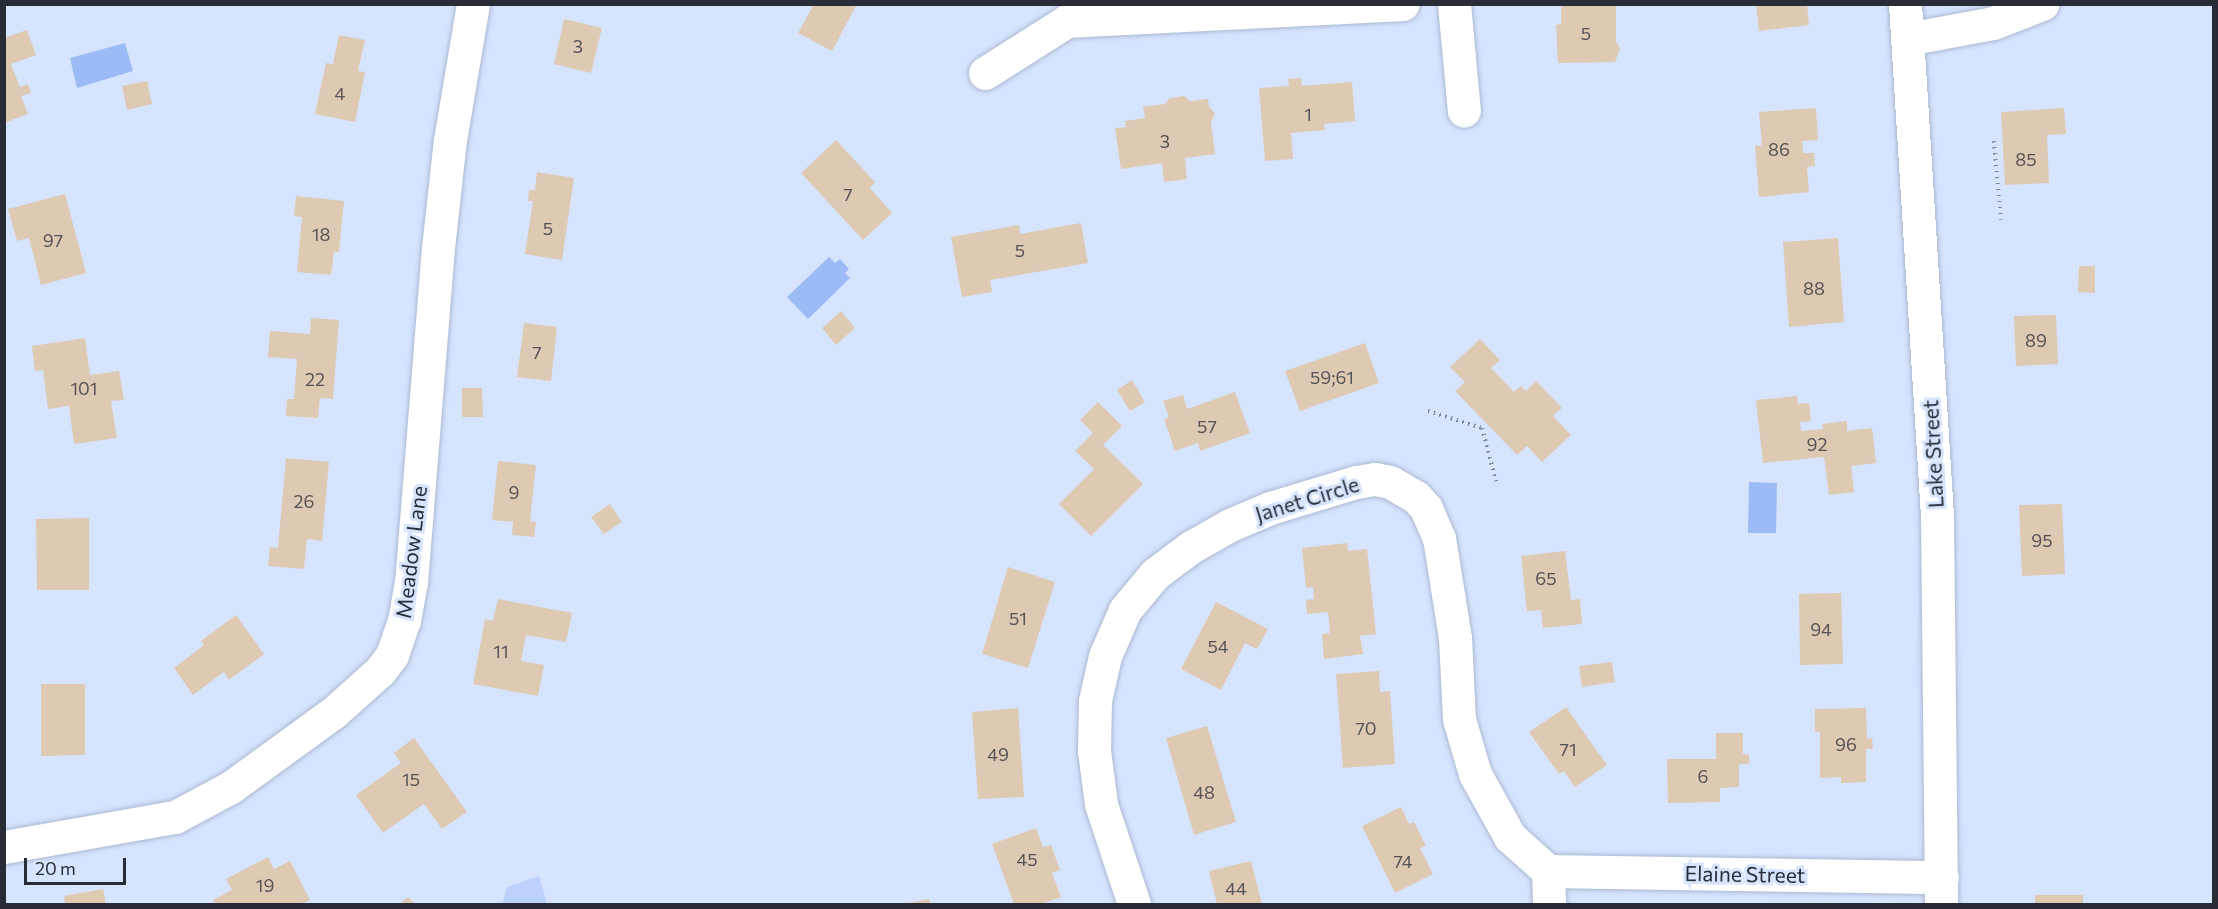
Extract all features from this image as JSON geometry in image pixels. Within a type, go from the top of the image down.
[{"type":"street","name":"Meadow Lane","points":[[4,847],[175,817],[231,787],[333,713],[380,671],[392,655],[404,621],[411,583],[438,248],[450,140],[472,4]]},
{"type":"street","points":[[985,73],[1067,21],[1403,4]]},
{"type":"street","points":[[1454,4],[1464,111]]},
{"type":"street","name":"Lake Street","points":[[1905,4],[1937,515],[1942,891]]},
{"type":"street","points":[[1907,39],[1993,23],[2042,4]]},
{"type":"street","name":"Janet Circle","points":[[1134,904],[1101,804],[1094,751],[1095,701],[1105,656],[1125,610],[1155,574],[1191,547],[1230,525],[1270,508],[1356,482],[1375,479],[1390,482],[1416,497],[1426,508],[1439,537],[1455,638],[1459,719],[1475,774],[1510,837],[1548,871]]},
{"type":"street","points":[[1548,871],[1549,904]]},
{"type":"street","name":"Elaine Street","points":[[1548,871],[1942,891]]},
{"type":"path","points":[[1994,141],[2001,220]]},
{"type":"path","points":[[1428,411],[1482,428],[1496,481]]},
{"type":"shaded area","points":[[125,43],[133,71],[77,88],[70,58]]},
{"type":"shaded area","points":[[829,257],[835,263],[840,259],[849,269],[845,273],[850,278],[808,319],[787,297]]},
{"type":"shaded area","points":[[1749,482],[1777,483],[1776,533],[1748,533]]},
{"type":"shaded area","points":[[539,876],[547,904],[502,904],[507,887]]},
{"type":"building","points":[[814,4],[857,4],[832,51],[798,33]]},
{"type":"building","points":[[1561,4],[1616,4],[1616,41],[1620,49],[1615,62],[1558,63],[1556,25],[1561,24]]},
{"type":"building","points":[[1756,4],[1807,4],[1809,25],[1759,31]]},
{"type":"building","points":[[564,19],[602,28],[591,73],[554,64]]},
{"type":"building","points":[[27,30],[36,55],[11,64],[20,87],[28,84],[31,93],[21,96],[28,114],[4,123],[4,38]]},
{"type":"building","points":[[339,35],[365,40],[358,71],[365,72],[355,122],[315,114],[326,63],[333,64]]},
{"type":"building","points":[[1301,78],[1302,86],[1352,82],[1355,121],[1324,124],[1325,130],[1291,133],[1293,159],[1265,161],[1259,88],[1289,86],[1288,79]]},
{"type":"building","points":[[147,81],[152,104],[127,110],[122,86]]},
{"type":"building","points":[[1184,96],[1190,101],[1208,99],[1209,107],[1215,113],[1211,122],[1215,154],[1185,158],[1187,179],[1164,182],[1162,163],[1121,169],[1115,128],[1126,127],[1125,121],[1145,118],[1143,107],[1165,104],[1170,98]]},
{"type":"building","points":[[1816,108],[1818,140],[1802,141],[1803,153],[1814,153],[1815,166],[1807,167],[1809,192],[1759,197],[1755,146],[1762,145],[1759,112]]},
{"type":"building","points":[[2064,108],[2066,134],[2047,135],[2049,183],[2005,185],[2001,112]]},
{"type":"building","points":[[836,140],[875,182],[870,188],[892,213],[863,240],[801,173]]},
{"type":"building","points":[[537,172],[574,178],[562,260],[525,254],[533,201],[528,201],[529,190],[535,190]]},
{"type":"building","points":[[65,194],[86,273],[41,285],[29,238],[17,241],[8,209]]},
{"type":"building","points":[[296,196],[344,201],[339,252],[334,252],[331,275],[297,272],[302,217],[294,216]]},
{"type":"building","points":[[1081,223],[1088,263],[990,280],[992,292],[962,297],[951,237],[1019,225],[1020,234]]},
{"type":"building","points":[[1838,238],[1844,322],[1789,327],[1783,242]]},
{"type":"building","points":[[2079,266],[2095,266],[2095,293],[2078,292]]},
{"type":"building","points":[[841,311],[855,328],[836,345],[822,328]]},
{"type":"building","points":[[2056,315],[2058,364],[2016,366],[2014,316]]},
{"type":"building","points":[[311,318],[339,320],[333,399],[320,398],[318,418],[286,416],[287,399],[294,399],[297,359],[268,357],[270,331],[310,334]]},
{"type":"building","points":[[524,323],[557,327],[551,381],[517,377]]},
{"type":"building","points":[[85,338],[90,375],[119,371],[124,400],[111,401],[117,438],[74,444],[69,406],[48,409],[43,370],[35,371],[32,346]]},
{"type":"building","points":[[1480,339],[1500,360],[1491,368],[1514,392],[1521,386],[1526,391],[1536,381],[1562,408],[1553,416],[1571,435],[1542,462],[1527,446],[1517,455],[1455,391],[1465,382],[1450,367]]},
{"type":"building","points":[[1365,343],[1379,383],[1300,411],[1285,371]]},
{"type":"building","points":[[1132,380],[1145,402],[1130,411],[1117,390]]},
{"type":"building","points":[[462,388],[482,388],[483,417],[462,417]]},
{"type":"building","points":[[1235,392],[1250,433],[1200,451],[1198,443],[1175,451],[1164,419],[1169,417],[1163,401],[1183,395],[1187,409]]},
{"type":"building","points":[[1797,396],[1798,404],[1809,403],[1811,421],[1800,422],[1801,431],[1823,429],[1822,424],[1847,421],[1847,431],[1872,428],[1876,463],[1851,466],[1854,492],[1829,495],[1824,457],[1763,463],[1756,400]]},
{"type":"building","points":[[1098,402],[1122,426],[1103,445],[1143,484],[1091,536],[1059,504],[1094,469],[1075,451],[1093,433],[1080,420]]},
{"type":"building","points":[[286,458],[329,462],[322,541],[307,539],[304,569],[268,566],[270,547],[278,548]]},
{"type":"building","points":[[498,461],[536,465],[530,521],[536,522],[534,537],[512,535],[513,522],[492,520]]},
{"type":"building","points":[[610,504],[622,522],[604,534],[591,517]]},
{"type":"building","points":[[2062,504],[2065,574],[2022,576],[2019,505]]},
{"type":"building","points":[[89,518],[89,590],[37,590],[36,519]]},
{"type":"building","points":[[1347,543],[1348,551],[1367,549],[1376,634],[1360,636],[1363,654],[1324,659],[1322,634],[1330,633],[1328,612],[1307,614],[1306,600],[1314,599],[1313,587],[1306,588],[1302,548]]},
{"type":"building","points":[[1565,551],[1571,600],[1580,599],[1582,624],[1543,628],[1541,610],[1527,611],[1521,556]]},
{"type":"building","points":[[1008,567],[1055,582],[1028,668],[982,654]]},
{"type":"building","points":[[1841,593],[1843,664],[1800,665],[1799,594]]},
{"type":"building","points":[[498,599],[572,613],[566,642],[526,635],[521,661],[544,665],[538,696],[473,684],[485,619],[493,621]]},
{"type":"building","points":[[1216,602],[1268,629],[1257,649],[1245,643],[1221,690],[1181,669]]},
{"type":"building","points":[[236,615],[264,654],[229,680],[224,672],[193,695],[174,668],[204,645],[201,641]]},
{"type":"building","points":[[1612,662],[1615,682],[1582,687],[1579,666]]},
{"type":"building","points":[[1379,671],[1380,692],[1390,691],[1395,764],[1343,768],[1336,674]]},
{"type":"building","points":[[41,684],[85,684],[85,755],[41,756]]},
{"type":"building","points":[[1566,707],[1607,765],[1575,787],[1564,771],[1559,774],[1529,732]]},
{"type":"building","points":[[1018,708],[1024,797],[978,799],[972,712]]},
{"type":"building","points":[[1866,708],[1867,739],[1872,738],[1873,749],[1866,749],[1866,782],[1841,783],[1841,777],[1820,778],[1820,732],[1815,732],[1815,709]]},
{"type":"building","points":[[1207,726],[1236,822],[1194,835],[1166,738]]},
{"type":"building","points":[[1716,733],[1743,733],[1743,754],[1749,755],[1749,764],[1739,764],[1739,787],[1720,788],[1720,802],[1668,803],[1667,759],[1716,759]]},
{"type":"building","points":[[414,738],[467,812],[442,829],[424,804],[383,833],[356,795],[401,763],[394,753]]},
{"type":"building","points":[[1401,807],[1409,824],[1414,822],[1426,846],[1420,848],[1433,874],[1395,893],[1362,826]]},
{"type":"building","points":[[1036,828],[1043,847],[1051,845],[1060,870],[1052,873],[1061,897],[1041,904],[1014,904],[992,844]]},
{"type":"building","points":[[268,857],[274,869],[290,861],[310,900],[301,904],[216,904],[213,900],[232,890],[226,879]]},
{"type":"building","points":[[1251,861],[1262,904],[1217,904],[1209,871]]},
{"type":"building","points":[[103,889],[106,904],[65,904],[64,896]]},
{"type":"building","points":[[2035,895],[2083,895],[2083,904],[2035,904]]},
{"type":"building","points":[[408,897],[415,904],[400,904]]},
{"type":"building","points":[[929,899],[931,904],[908,904],[908,903]]}]
